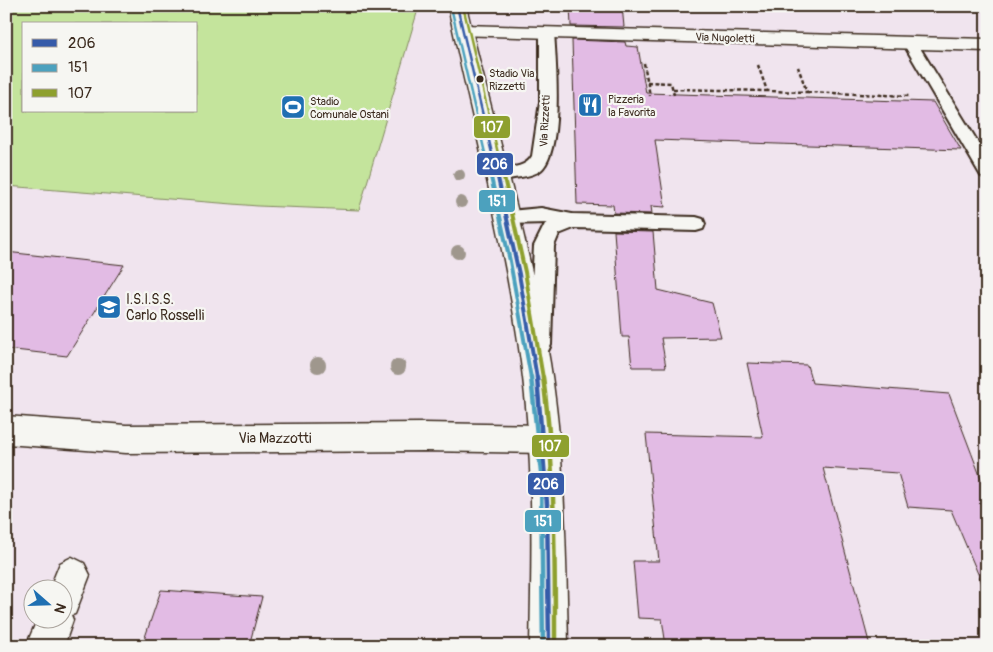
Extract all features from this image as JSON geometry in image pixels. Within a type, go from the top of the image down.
[{"type":"street","name":"Via Nugoletti","points":[[460,19],[547,32],[987,45]]},
{"type":"street","points":[[460,19],[469,68],[522,289],[538,388],[544,439],[549,646]]},
{"type":"street","name":"Via Mazzotti","points":[[6,430],[126,439],[423,437],[544,439]]},
{"type":"street","points":[[45,646],[51,630]]},
{"type":"lane","name":"Via Rizzetti","points":[[494,174],[526,170],[536,165],[544,153],[547,32]]},
{"type":"lane","points":[[910,43],[987,172]]},
{"type":"lane","points":[[968,177],[987,178]]},
{"type":"lane","points":[[505,217],[540,214],[572,221],[696,224]]},
{"type":"lane","points":[[538,388],[544,246],[552,229],[572,221]]},
{"type":"path","points":[[758,64],[767,91]]},
{"type":"path","points":[[797,66],[807,92]]},
{"type":"path","points":[[650,96],[647,82],[671,82],[674,96]]},
{"type":"path","points":[[673,89],[911,96]]},
{"type":"green space","name":"Stadio Comunale Ostani","points":[[6,6],[419,6],[359,210],[258,206],[6,186]]},
{"type":"building","points":[[570,6],[622,6],[624,27],[571,26]]},
{"type":"building","points":[[572,40],[625,42],[626,46],[638,47],[646,93],[933,102],[961,150],[655,140],[665,207],[651,206],[652,214],[614,213],[613,205],[577,204]]},
{"type":"building","points":[[614,231],[653,232],[658,290],[712,303],[721,337],[661,338],[666,367],[632,367],[629,337],[622,337]]},
{"type":"building","points":[[6,252],[124,265],[67,356],[6,349]]},
{"type":"building","points":[[747,363],[807,365],[812,383],[949,394],[987,494],[987,595],[951,510],[908,507],[898,473],[823,468],[870,646],[666,646],[662,619],[638,618],[633,561],[659,561],[646,434],[763,437]]},
{"type":"building","points":[[161,590],[262,597],[249,646],[142,646]]},
{"type":"transit line","name":"206","points":[[457,6],[510,229],[535,364],[546,469],[549,646]]},
{"type":"transit line","name":"107","points":[[463,6],[516,228],[541,362],[550,433],[552,468],[555,539],[555,646]]},
{"type":"transit line","name":"151","points":[[451,7],[499,210],[529,363],[541,473],[543,646]]},
{"type":"place","name":"Stadio Via Rizzetti","points":[[480,79]]},
{"type":"place","name":"Pizzeria la Favorita","points":[[590,105]]},
{"type":"place","name":"Stadio Comunale Ostani","points":[[293,107]]},
{"type":"place","name":"I.S.I.S.S. Carlo Rosselli","points":[[109,307]]}]
